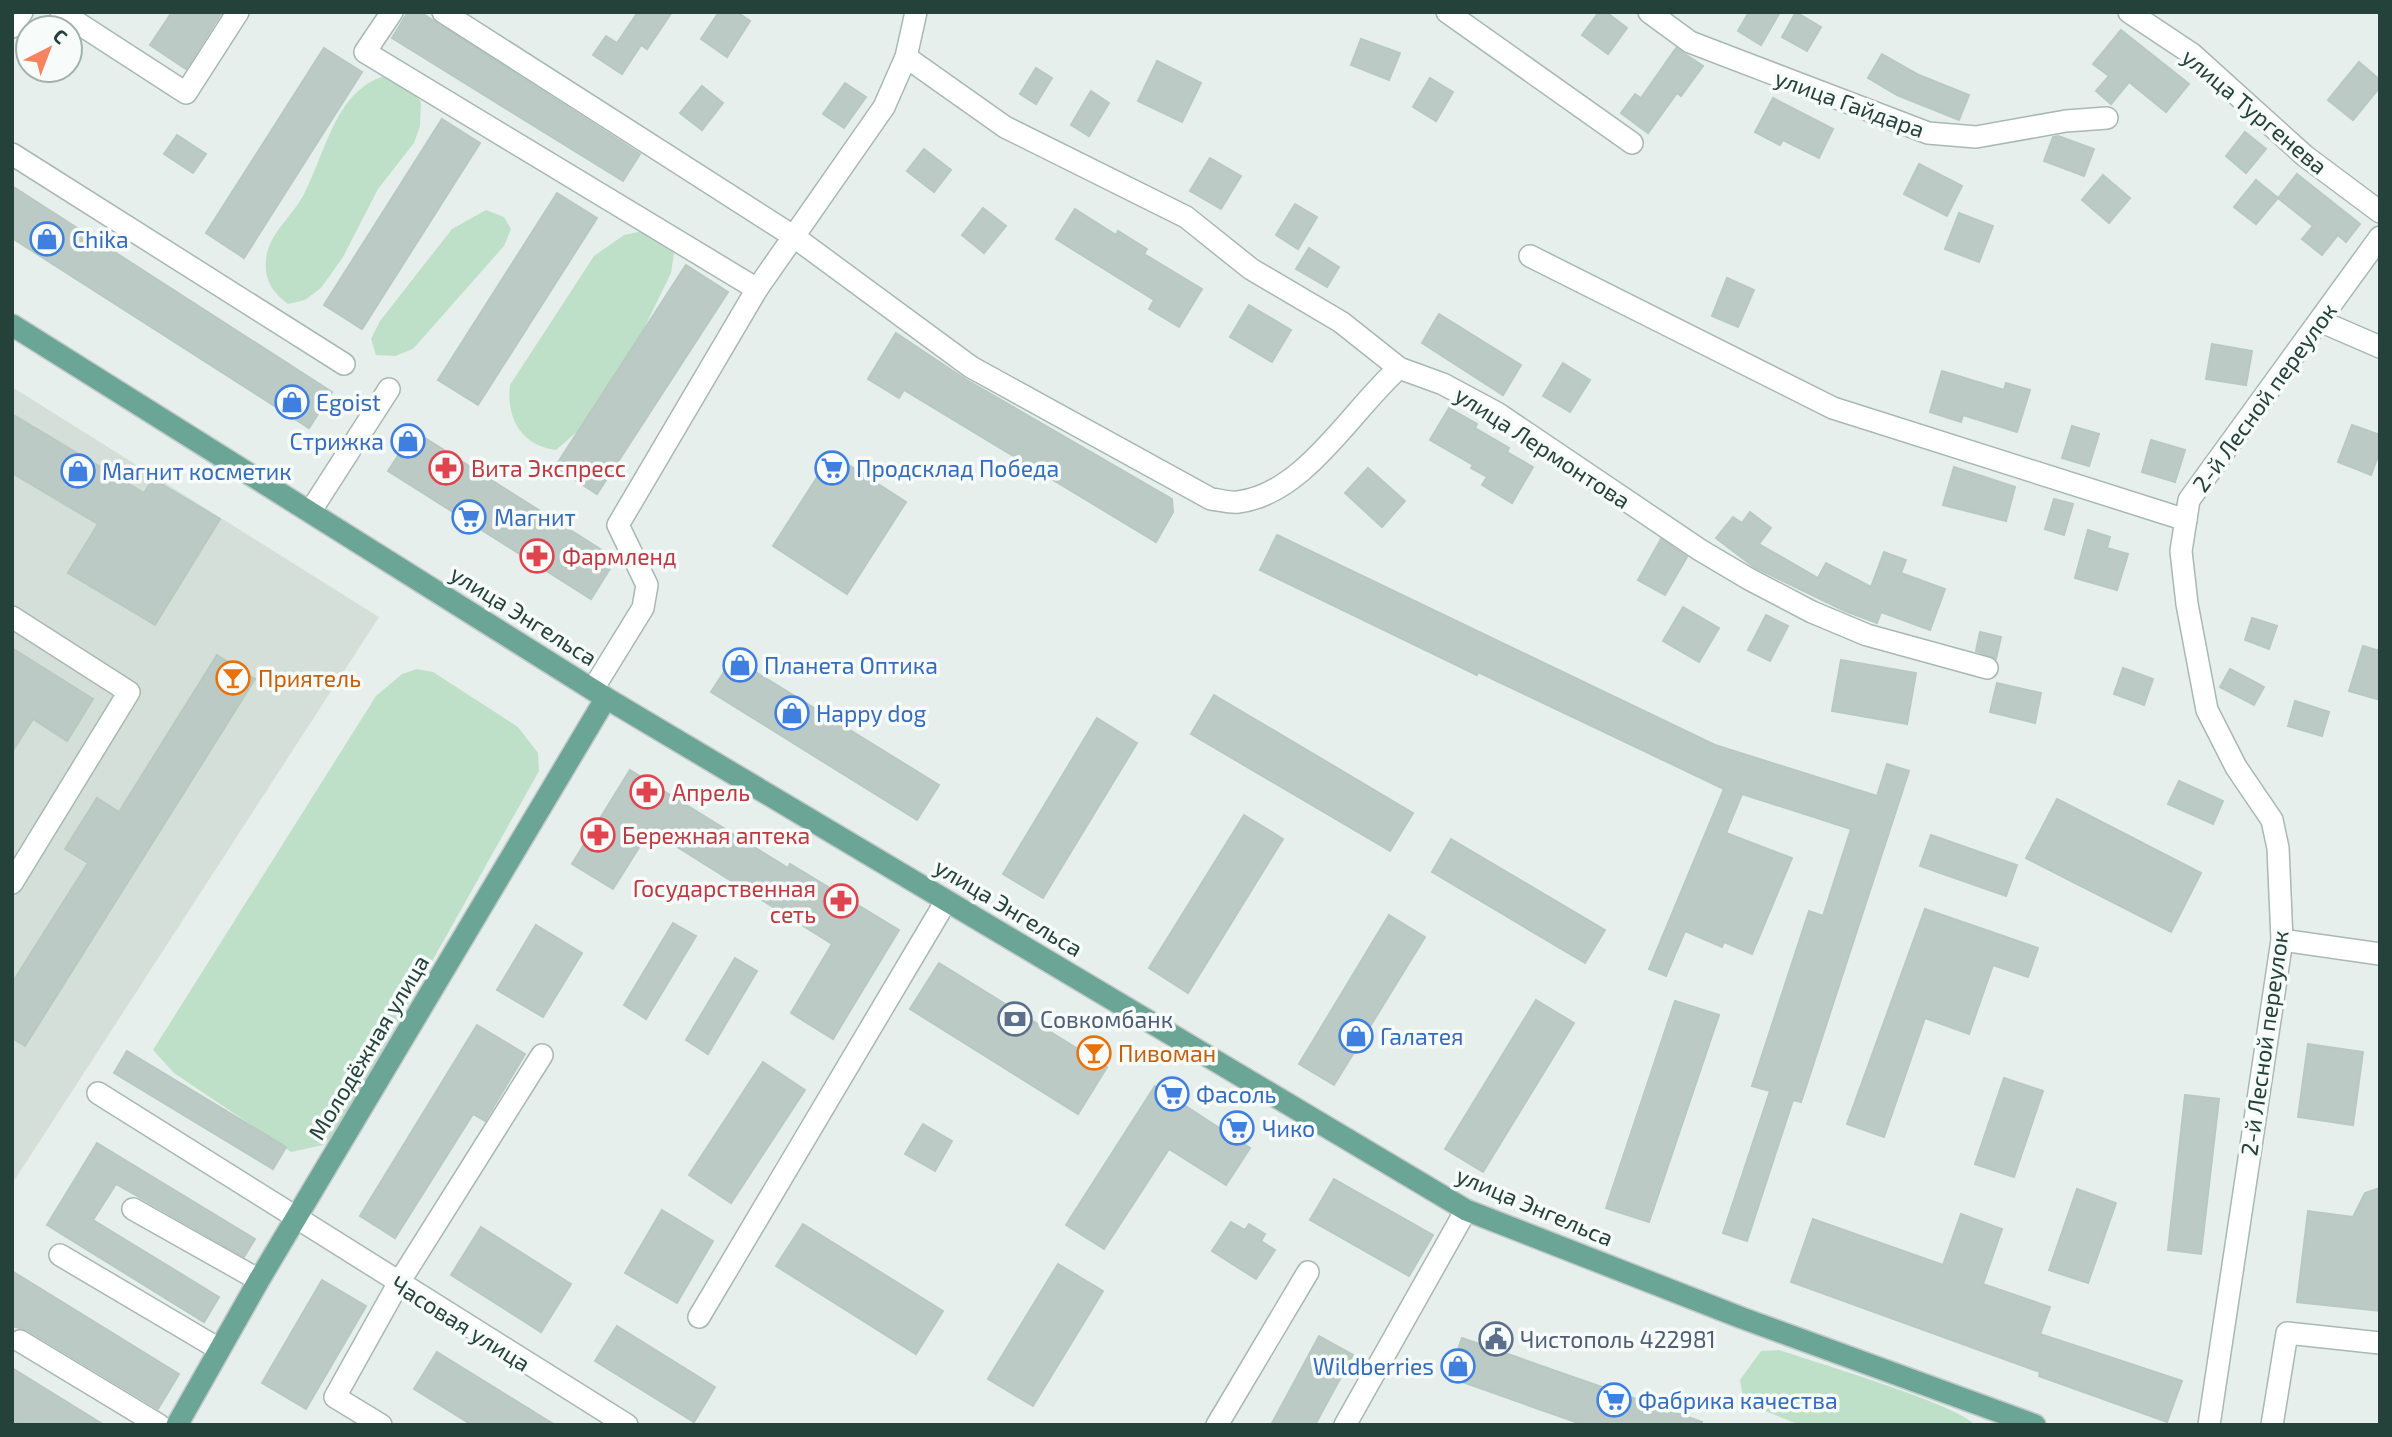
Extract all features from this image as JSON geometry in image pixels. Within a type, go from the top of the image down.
[{"type":"main road","name":"улица Энгельса","points":[[12,325],[600,693],[1466,1210],[1742,1318],[2035,1425]]},
{"type":"main road","name":"Молодёжная улица","points":[[177,1425],[258,1280],[296,1219],[600,693]]},
{"type":"street","points":[[12,27],[22,12]]},
{"type":"street","points":[[61,12],[186,93],[238,12]]},
{"type":"street","points":[[392,12],[365,52],[757,289]]},
{"type":"street","points":[[443,12],[793,236],[971,368],[1211,499],[1237,503],[1262,495],[1287,480],[1332,440],[1378,387],[1399,368]]},
{"type":"street","points":[[600,693],[643,608],[647,584],[618,525],[757,289],[884,107],[906,57],[916,12]]},
{"type":"street","points":[[1447,12],[1632,143]]},
{"type":"street","name":"улица Гайдара","points":[[1649,12],[1690,42],[1928,133],[1976,137],[2066,121],[2108,118]]},
{"type":"street","name":"улица Тургенева","points":[[2129,12],[2192,54],[2305,156],[2380,212]]},
{"type":"street","name":"улица Лермонтова","points":[[906,57],[1004,127],[1186,217],[1251,269],[1341,322],[1399,368],[1444,384],[1497,413],[1700,550],[1812,612],[1867,635],[1987,668]]},
{"type":"street","points":[[12,154],[344,364]]},
{"type":"street","name":"2-й Лесной переулок","points":[[2209,1425],[2282,940],[2278,848],[2272,820],[2236,767],[2207,709],[2187,604],[2181,551],[2189,500],[2380,237]]},
{"type":"street","points":[[1530,256],[1833,408],[2186,520]]},
{"type":"street","points":[[2319,321],[2380,348]]},
{"type":"street","points":[[310,512],[389,388]]},
{"type":"street","points":[[12,617],[129,692],[12,883]]},
{"type":"street","points":[[699,1317],[946,901]]},
{"type":"street","points":[[2282,940],[2380,954]]},
{"type":"street","points":[[380,1425],[355,1418],[335,1397],[398,1284],[542,1055]]},
{"type":"street","name":"Часовая улица","points":[[98,1093],[398,1284],[627,1425]]},
{"type":"street","points":[[133,1209],[258,1280]]},
{"type":"street","points":[[1345,1425],[1466,1210]]},
{"type":"street","points":[[60,1255],[219,1349]]},
{"type":"street","points":[[1217,1425],[1308,1272]]},
{"type":"street","points":[[2272,1425],[2287,1333],[2380,1343]]},
{"type":"street","points":[[20,1341],[159,1425]]},
{"type":"shaded area","points":[[12,387],[379,617],[12,1184]]},
{"type":"green space","points":[[393,74],[408,85],[421,102],[420,126],[414,143],[378,189],[343,257],[321,288],[305,300],[288,304],[273,290],[268,279],[266,259],[272,241],[304,194],[327,140],[346,105],[358,91],[374,80]]},
{"type":"green space","points":[[486,210],[504,217],[511,229],[504,246],[413,349],[395,356],[376,355],[371,339],[380,321],[452,229]]},
{"type":"green space","points":[[643,231],[661,240],[674,253],[671,273],[637,343],[586,424],[556,450],[534,443],[525,437],[514,419],[509,397],[510,385],[594,256],[624,235]]},
{"type":"green space","points":[[417,669],[433,672],[518,727],[538,753],[539,771],[335,1134],[323,1145],[291,1152],[174,1073],[153,1050],[376,696],[402,674]]},
{"type":"green space","points":[[1779,1350],[1914,1395],[1963,1416],[1975,1425],[1800,1425],[1760,1409],[1743,1398],[1740,1380],[1761,1351]]},
{"type":"building","points":[[172,12],[222,12],[186,69],[150,45]]},
{"type":"building","points":[[408,12],[420,12],[640,154],[623,181],[392,38]]},
{"type":"building","points":[[638,12],[672,12],[647,49],[641,45],[622,74],[593,55],[606,36],[617,43]]},
{"type":"building","points":[[719,12],[737,12],[750,21],[727,57],[701,39]]},
{"type":"building","points":[[1599,12],[1606,12],[1627,28],[1608,54],[1582,35]]},
{"type":"building","points":[[1749,12],[1780,12],[1761,45],[1738,31]]},
{"type":"building","points":[[1796,12],[1821,27],[1807,51],[1782,37]]},
{"type":"building","points":[[2121,30],[2189,84],[2166,112],[2129,82],[2111,104],[2096,91],[2109,76],[2093,64]]},
{"type":"building","points":[[1361,39],[1400,53],[1389,80],[1351,65]]},
{"type":"building","points":[[324,48],[362,72],[244,258],[206,233]]},
{"type":"building","points":[[1676,48],[1703,66],[1681,96],[1677,93],[1648,133],[1621,113],[1635,94],[1641,98]]},
{"type":"building","points":[[1882,54],[1919,75],[1969,95],[1959,120],[1897,95],[1868,78]]},
{"type":"building","points":[[1157,61],[1201,83],[1182,122],[1138,101]]},
{"type":"building","points":[[2359,62],[2380,80],[2380,87],[2353,120],[2328,100]]},
{"type":"building","points":[[1036,68],[1052,78],[1036,104],[1020,94]]},
{"type":"building","points":[[1430,78],[1453,92],[1436,121],[1413,107]]},
{"type":"building","points":[[845,83],[866,97],[844,128],[823,114]]},
{"type":"building","points":[[702,86],[723,103],[702,130],[680,113]]},
{"type":"building","points":[[1091,91],[1109,103],[1089,136],[1071,125]]},
{"type":"building","points":[[1773,98],[1833,129],[1819,158],[1783,140],[1780,145],[1755,132]]},
{"type":"building","points":[[442,119],[480,143],[362,329],[324,305]]},
{"type":"building","points":[[2245,132],[2266,149],[2246,173],[2226,156]]},
{"type":"building","points":[[177,135],[206,154],[193,173],[164,154]]},
{"type":"building","points":[[2058,136],[2094,149],[2084,176],[2044,161],[2053,137]]},
{"type":"building","points":[[924,149],[951,170],[934,192],[907,171]]},
{"type":"building","points":[[1210,158],[1241,176],[1221,209],[1190,191]]},
{"type":"building","points":[[1919,164],[1962,186],[1947,216],[1904,194]]},
{"type":"building","points":[[2297,174],[2360,224],[2346,242],[2338,235],[2322,255],[2302,239],[2313,226],[2278,198]]},
{"type":"building","points":[[2103,175],[2130,198],[2109,223],[2082,200]]},
{"type":"building","points":[[2256,180],[2278,198],[2256,224],[2234,207]]},
{"type":"building","points":[[12,186],[332,392],[309,428],[12,238]]},
{"type":"building","points":[[557,193],[597,218],[478,405],[438,380]]},
{"type":"building","points":[[1295,204],[1317,217],[1298,249],[1276,235]]},
{"type":"building","points":[[983,208],[1006,226],[984,253],[962,235]]},
{"type":"building","points":[[1075,209],[1116,235],[1118,231],[1147,249],[1144,254],[1202,289],[1179,327],[1149,309],[1154,300],[1056,239]]},
{"type":"building","points":[[1959,213],[1993,226],[1979,262],[1945,249]]},
{"type":"building","points":[[1309,248],[1339,267],[1327,287],[1296,269]]},
{"type":"building","points":[[686,265],[728,292],[597,494],[555,467]]},
{"type":"building","points":[[1727,278],[1754,290],[1738,327],[1712,316]]},
{"type":"building","points":[[1249,305],[1291,330],[1272,362],[1230,337]]},
{"type":"building","points":[[1439,314],[1521,365],[1503,395],[1422,343]]},
{"type":"building","points":[[896,333],[965,379],[1172,499],[1173,512],[1156,542],[904,390],[899,398],[868,379]]},
{"type":"building","points":[[2212,344],[2252,351],[2246,385],[2206,379]]},
{"type":"building","points":[[1563,363],[1590,380],[1570,412],[1543,396]]},
{"type":"building","points":[[1942,371],[2004,390],[2006,383],[2030,390],[2017,432],[1963,415],[1961,422],[1930,412]]},
{"type":"building","points":[[1449,408],[1477,424],[1475,428],[1509,448],[1507,452],[1533,467],[1512,503],[1482,485],[1487,477],[1471,468],[1473,465],[1430,440]]},
{"type":"building","points":[[12,414],[144,493],[153,479],[220,519],[155,625],[68,573],[98,524],[12,473]]},
{"type":"building","points":[[2352,425],[2380,435],[2380,451],[2371,475],[2338,462]]},
{"type":"building","points":[[2072,426],[2099,434],[2089,466],[2062,458]]},
{"type":"building","points":[[414,431],[616,559],[591,599],[388,471]]},
{"type":"building","points":[[2151,440],[2185,450],[2175,482],[2142,472]]},
{"type":"building","points":[[832,454],[906,502],[847,594],[773,546]]},
{"type":"building","points":[[1954,467],[2015,487],[2006,521],[1943,505]]},
{"type":"building","points":[[1368,468],[1405,501],[1382,527],[1345,493]]},
{"type":"building","points":[[2054,499],[2073,504],[2064,535],[2045,529]]},
{"type":"building","points":[[1750,512],[1771,528],[1759,544],[1818,578],[1826,563],[1871,587],[1884,552],[1906,560],[1901,573],[1945,589],[1930,630],[1881,612],[1877,623],[1845,611],[1754,567],[1716,538],[1733,517],[1742,523]]},
{"type":"building","points":[[2088,530],[2110,537],[2107,548],[2128,554],[2117,590],[2075,578]]},
{"type":"building","points":[[1277,535],[1715,745],[1877,796],[1887,764],[1909,771],[1801,1102],[1793,1100],[1747,1241],[1723,1233],[1770,1091],[1752,1086],[1809,911],[1823,916],[1851,829],[1742,794],[1726,833],[1792,858],[1752,954],[1724,942],[1722,947],[1685,931],[1666,976],[1649,969],[1724,789],[1478,672],[1477,675],[1260,570]]},
{"type":"building","points":[[1661,539],[1687,557],[1665,595],[1638,580]]},
{"type":"building","points":[[1683,607],[1719,628],[1699,662],[1663,641]]},
{"type":"building","points":[[1766,615],[1788,626],[1770,661],[1748,650]]},
{"type":"building","points":[[2252,618],[2277,626],[2269,649],[2245,640]]},
{"type":"building","points":[[1980,632],[2001,637],[1996,659],[1976,651]]},
{"type":"building","points":[[2363,646],[2380,651],[2380,700],[2349,691]]},
{"type":"building","points":[[12,648],[93,699],[67,741],[33,719],[12,752]]},
{"type":"building","points":[[217,655],[255,679],[25,1046],[12,1038],[12,983],[88,863],[65,849],[97,798],[119,812]]},
{"type":"building","points":[[733,658],[939,785],[917,820],[711,692]]},
{"type":"building","points":[[1841,660],[1916,673],[1907,724],[1832,711]]},
{"type":"building","points":[[2123,668],[2153,679],[2144,705],[2114,694]]},
{"type":"building","points":[[2230,669],[2264,687],[2254,705],[2220,687]]},
{"type":"building","points":[[1997,683],[2041,693],[2035,723],[1990,712]]},
{"type":"building","points":[[1214,695],[1413,813],[1390,851],[1191,734]]},
{"type":"building","points":[[2295,701],[2329,712],[2322,736],[2288,726]]},
{"type":"building","points":[[1097,718],[1137,743],[1043,898],[1003,874]]},
{"type":"building","points":[[630,770],[788,868],[790,864],[899,930],[833,1039],[791,1013],[832,944],[650,830],[613,889],[572,864]]},
{"type":"building","points":[[2179,781],[2223,801],[2213,824],[2168,804]]},
{"type":"building","points":[[2057,799],[2201,873],[2171,932],[2026,858]]},
{"type":"building","points":[[1244,815],[1283,839],[1188,993],[1149,968]]},
{"type":"building","points":[[1931,835],[2017,865],[2006,896],[1920,866]]},
{"type":"building","points":[[1451,839],[1605,930],[1585,963],[1432,872]]},
{"type":"building","points":[[1925,909],[2038,948],[2028,977],[1993,965],[1969,1034],[1925,1018],[1884,1137],[1847,1124]]},
{"type":"building","points":[[1389,915],[1425,937],[1334,1085],[1299,1064]]},
{"type":"building","points":[[673,923],[696,936],[646,1019],[624,1005]]},
{"type":"building","points":[[536,925],[582,953],[543,1017],[497,990]]},
{"type":"building","points":[[735,958],[757,971],[708,1054],[686,1040]]},
{"type":"building","points":[[939,963],[1107,1067],[1078,1114],[910,1009]]},
{"type":"building","points":[[1536,1000],[1574,1023],[1483,1172],[1445,1149]]},
{"type":"building","points":[[1675,1001],[1719,1015],[1649,1222],[1606,1208]]},
{"type":"building","points":[[477,1025],[525,1054],[485,1121],[473,1114],[395,1238],[360,1216]]},
{"type":"building","points":[[2308,1044],[2363,1052],[2353,1125],[2298,1117]]},
{"type":"building","points":[[127,1051],[286,1147],[273,1169],[114,1073]]},
{"type":"building","points":[[763,1062],[805,1090],[731,1203],[689,1175]]},
{"type":"building","points":[[2004,1078],[2043,1091],[2014,1177],[1975,1164]]},
{"type":"building","points":[[1155,1086],[1250,1148],[1226,1185],[1169,1149],[1104,1249],[1066,1225]]},
{"type":"building","points":[[2185,1095],[2219,1099],[2201,1254],[2168,1250]]},
{"type":"building","points":[[923,1124],[952,1141],[935,1171],[905,1154]]},
{"type":"building","points":[[97,1143],[255,1239],[244,1257],[116,1184],[93,1220],[219,1297],[204,1322],[47,1225]]},
{"type":"building","points":[[1334,1179],[1433,1235],[1409,1276],[1310,1220]]},
{"type":"building","points":[[2380,1188],[2380,1311],[2297,1302],[2308,1211],[2353,1217],[2365,1193]]},
{"type":"building","points":[[2077,1189],[2116,1203],[2088,1283],[2049,1270]]},
{"type":"building","points":[[662,1210],[713,1241],[677,1303],[625,1273]]},
{"type":"building","points":[[1961,1214],[2002,1229],[1983,1284],[2050,1307],[2040,1334],[2182,1381],[2167,1422],[2039,1376],[2040,1372],[1791,1282],[1813,1219],[1943,1265]]},
{"type":"building","points":[[1231,1222],[1245,1230],[1249,1224],[1265,1234],[1261,1241],[1275,1250],[1256,1279],[1212,1251]]},
{"type":"building","points":[[803,1224],[943,1311],[916,1354],[776,1266]]},
{"type":"building","points":[[481,1227],[571,1284],[541,1332],[451,1275]]},
{"type":"building","points":[[1058,1264],[1103,1291],[1033,1406],[988,1379]]},
{"type":"building","points":[[12,1271],[179,1374],[158,1409],[27,1330],[12,1326]]},
{"type":"building","points":[[322,1280],[366,1306],[306,1409],[262,1383]]},
{"type":"building","points":[[617,1326],[715,1387],[694,1422],[595,1361]]},
{"type":"building","points":[[1319,1336],[1353,1355],[1315,1425],[1271,1425]]},
{"type":"building","points":[[1462,1338],[1702,1422],[1702,1425],[1584,1425],[1448,1377]]},
{"type":"building","points":[[437,1352],[555,1425],[472,1425],[414,1389]]},
{"type":"building","points":[[12,1368],[104,1425],[20,1425],[12,1420]]},
{"type":"place","name":"Chika","points":[[47,239]]},
{"type":"place","name":"Egoist","points":[[292,402]]},
{"type":"place","name":"Стрижка","points":[[408,441]]},
{"type":"place","name":"Вита Экспресс","points":[[446,468]]},
{"type":"place","name":"Продсклад Победа","points":[[832,468]]},
{"type":"place","name":"Магнит косметик","points":[[78,471]]},
{"type":"place","name":"Магнит","points":[[469,517]]},
{"type":"place","name":"Фармленд","points":[[537,556]]},
{"type":"place","name":"Планета Оптика","points":[[740,665]]},
{"type":"place","name":"Приятель","points":[[233,678]]},
{"type":"place","name":"Happy dog","points":[[792,713]]},
{"type":"place","name":"Апрель","points":[[647,792]]},
{"type":"place","name":"Бережная аптека","points":[[598,835]]},
{"type":"place","name":"Государственная сеть","points":[[841,901]]},
{"type":"place","name":"Совкомбанк","points":[[1015,1019]]},
{"type":"place","name":"Галатея","points":[[1356,1036]]},
{"type":"place","name":"Пивоман","points":[[1094,1053]]},
{"type":"place","name":"Фасоль","points":[[1172,1094]]},
{"type":"place","name":"Чико","points":[[1237,1128]]},
{"type":"place","name":"Чистополь 422981","points":[[1496,1339]]},
{"type":"place","name":"Wildberries","points":[[1458,1366]]},
{"type":"place","name":"Фабрика качества","points":[[1614,1400]]}]
